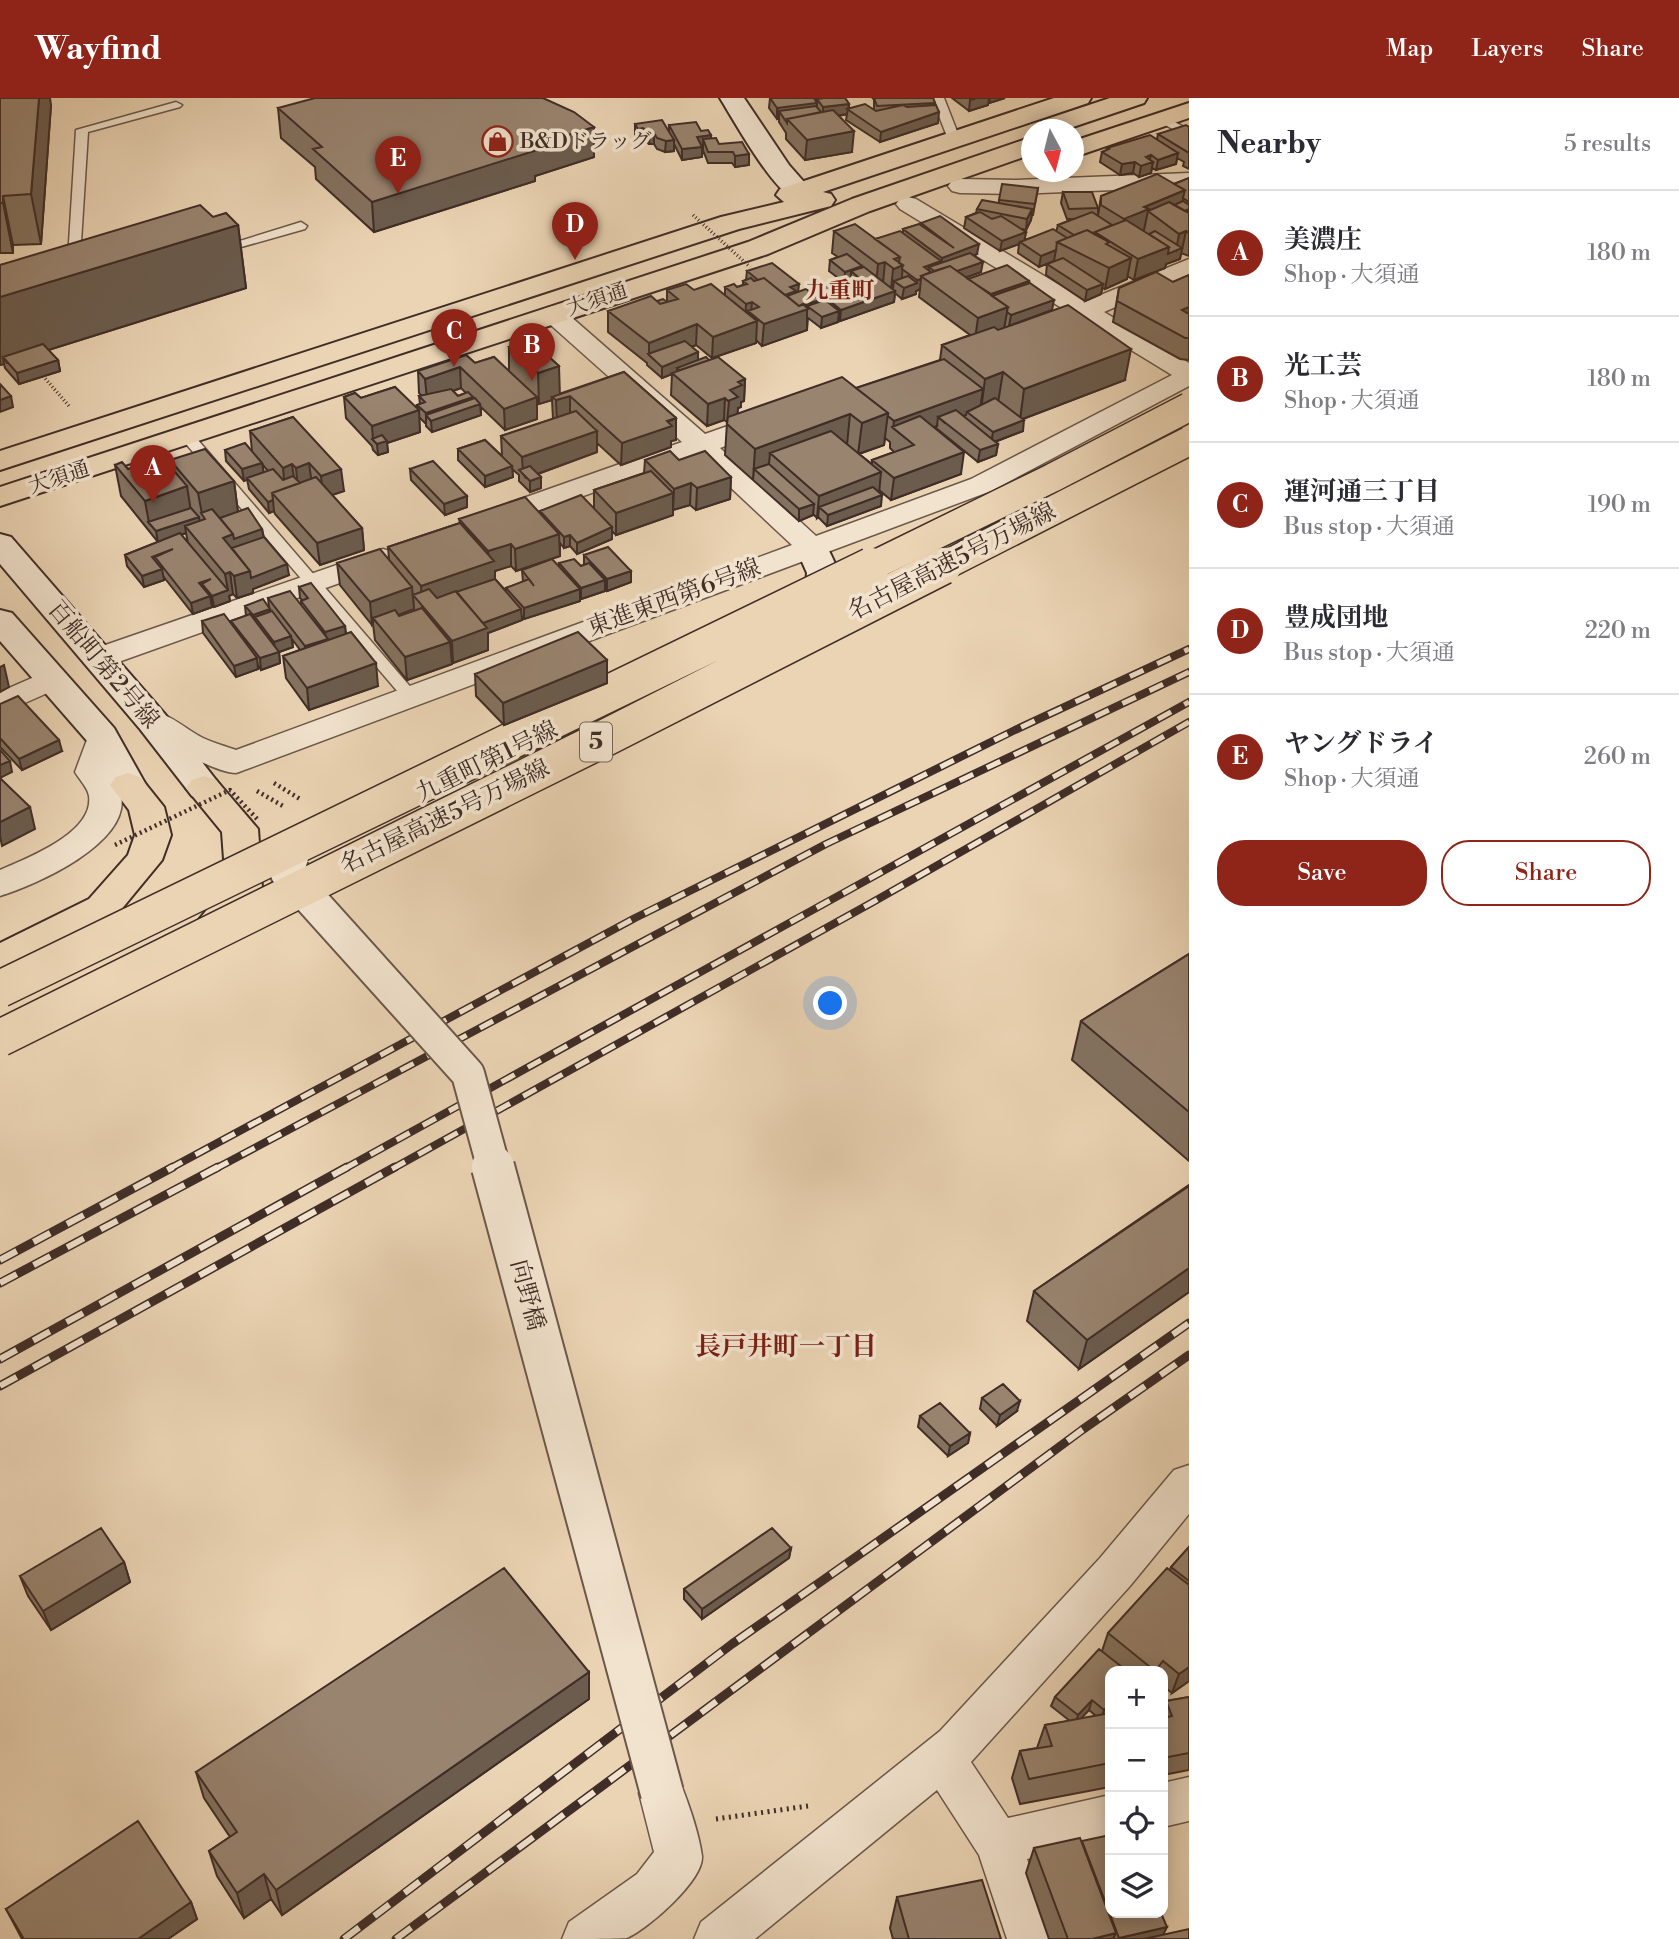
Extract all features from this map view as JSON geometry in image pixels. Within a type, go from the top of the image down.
[{"type":"main road","points":[[730,223],[798,190],[1079,98]]},
{"type":"main road","points":[[1073,119],[1135,98]]},
{"type":"main road","points":[[1084,128],[1166,109],[1189,110]]},
{"type":"main road","points":[[1084,144],[1166,109]]},
{"type":"main road","name":"大須通","points":[[0,497],[553,314],[754,257],[853,200],[1021,137]]},
{"type":"main road","name":"大須通","points":[[0,461],[730,223],[853,200],[1021,148]]},
{"type":"main road","points":[[754,257],[1021,166]]},
{"type":"main road","name":"名古屋高速5号万場線","points":[[0,989],[1040,484],[1189,407]]},
{"type":"main road","name":"名古屋高速5号万場線","points":[[0,1038],[603,739],[1189,442]]},
{"type":"main road","points":[[0,959],[102,908],[144,860],[153,835],[146,807],[128,785]]},
{"type":"main road","points":[[0,1054],[142,977],[209,936],[244,888],[240,829],[224,788]]},
{"type":"street","points":[[733,98],[779,170],[798,190]]},
{"type":"street","points":[[960,186],[1015,187],[1189,180]]},
{"type":"street","points":[[908,204],[1189,375]]},
{"type":"street","points":[[1011,336],[1085,311],[1189,266]]},
{"type":"street","points":[[553,314],[701,445],[817,560]]},
{"type":"street","name":"東進東西第6号線","points":[[152,721],[191,745],[236,762],[409,695],[817,560],[981,485],[1189,375]]},
{"type":"street","points":[[463,529],[791,413]]},
{"type":"street","name":"百船町第2号線","points":[[0,544],[152,721],[224,788]]},
{"type":"street","points":[[99,658],[403,551]]},
{"type":"street","name":"九重町第1号線","points":[[292,857],[821,599],[817,560]]},
{"type":"street","name":"百船町第2号線","points":[[0,620],[102,736],[128,785]]},
{"type":"street","points":[[0,704],[50,680]]},
{"type":"street","points":[[0,884],[85,839],[110,831],[105,795],[91,772],[102,736]]},
{"type":"street","name":"向野橋","points":[[292,857],[287,873],[468,1074],[679,1858],[654,1890],[586,1939]]},
{"type":"street","points":[[718,1939],[956,1746],[1115,1572],[1189,1483]]},
{"type":"street","points":[[942,1757],[998,1843],[1031,1939]]},
{"type":"street","points":[[1168,1804],[1189,1799]]},
{"type":"street","points":[[998,1843],[1105,1818]]},
{"type":"lane","points":[[938,98],[954,139]]},
{"type":"lane","points":[[92,272],[74,259],[82,130],[176,105]]},
{"type":"lane","points":[[1166,109],[1189,135]]},
{"type":"lane","points":[[212,251],[301,226]]},
{"type":"lane","points":[[186,435],[409,695]]},
{"type":"path","points":[[693,215],[754,257]]},
{"type":"path","points":[[43,376],[75,412]]},
{"type":"path","points":[[264,778],[305,802]]},
{"type":"path","points":[[110,831],[224,788],[292,857]]},
{"type":"path","points":[[257,790],[293,811]]},
{"type":"path","points":[[715,1820],[815,1805]]},
{"type":"building","points":[[0,98],[39,98],[31,194],[3,196],[3,203],[0,203]]},
{"type":"building","points":[[315,98],[543,98],[574,112],[594,127],[529,147],[534,151],[372,202],[313,149],[322,147],[278,108]]},
{"type":"building","points":[[770,98],[814,98],[817,103],[777,108]]},
{"type":"building","points":[[845,98],[849,104],[823,107],[817,99]]},
{"type":"building","points":[[874,98],[933,98],[935,103],[877,106]]},
{"type":"building","points":[[865,104],[876,111],[903,105],[936,105],[939,112],[881,132],[847,109]]},
{"type":"building","points":[[816,106],[821,112],[787,119],[787,123],[779,111]]},
{"type":"building","points":[[833,110],[854,131],[807,140],[787,119]]},
{"type":"building","points":[[662,120],[674,140],[657,138],[654,133],[650,134],[643,128],[638,129],[635,124]]},
{"type":"building","points":[[696,122],[701,131],[708,130],[711,135],[697,137],[702,147],[682,149],[669,125]]},
{"type":"building","points":[[1186,125],[1189,127],[1189,153],[1158,134]]},
{"type":"building","points":[[1150,135],[1178,153],[1158,160],[1151,155],[1146,157],[1153,162],[1141,166],[1135,162],[1122,164],[1102,152],[1109,149],[1107,148]]},
{"type":"building","points":[[716,138],[719,144],[742,142],[749,154],[735,156],[733,152],[708,152],[703,139]]},
{"type":"building","points":[[1157,174],[1185,190],[1144,207],[1149,209],[1124,219],[1101,205],[1101,196]]},
{"type":"building","points":[[1189,178],[1189,202],[1183,198],[1185,190],[1174,184]]},
{"type":"building","points":[[1002,184],[1038,188],[1035,204],[999,200]]},
{"type":"building","points":[[1063,192],[1092,192],[1098,208],[1069,209]]},
{"type":"building","points":[[982,200],[1032,209],[1027,219],[977,209]]},
{"type":"building","points":[[1183,201],[1189,205],[1189,209],[1185,211],[1174,205]]},
{"type":"building","points":[[1169,202],[1189,213],[1189,233],[1186,231],[1179,234],[1148,211]]},
{"type":"building","points":[[200,205],[213,217],[226,213],[238,225],[0,297],[0,265]]},
{"type":"building","points":[[980,212],[992,219],[1001,216],[1026,232],[1002,241],[966,217]]},
{"type":"building","points":[[1092,212],[1112,225],[1094,234],[1087,230],[1074,235],[1058,225]]},
{"type":"building","points":[[940,216],[979,244],[942,258],[903,229],[919,224],[954,248],[921,223]]},
{"type":"building","points":[[1126,220],[1169,247],[1138,259],[1095,232]]},
{"type":"building","points":[[855,224],[900,257],[894,259],[903,265],[894,269],[885,262],[878,264],[834,231]]},
{"type":"building","points":[[1053,229],[1067,238],[1057,242],[1056,250],[1041,256],[1020,242]]},
{"type":"building","points":[[1087,230],[1131,258],[1109,268],[1057,242]]},
{"type":"building","points":[[900,231],[941,261],[924,267],[931,272],[921,276],[921,279],[917,280],[902,269],[900,257],[875,239]]},
{"type":"building","points":[[1155,231],[1182,248],[1168,254],[1169,247],[1149,234]]},
{"type":"building","points":[[970,253],[983,262],[957,271],[950,266],[934,271],[929,267]]},
{"type":"building","points":[[847,254],[862,266],[845,272],[830,260]]},
{"type":"building","points":[[1063,258],[1103,284],[1087,290],[1047,264]]},
{"type":"building","points":[[772,263],[799,284],[790,287],[796,291],[785,295],[764,278],[758,280],[747,271]]},
{"type":"building","points":[[1007,265],[1029,281],[991,294],[968,279]]},
{"type":"building","points":[[950,266],[1008,307],[978,318],[921,276]]},
{"type":"building","points":[[864,267],[895,291],[841,310],[815,289],[857,276],[851,271]]},
{"type":"building","points":[[1156,272],[1173,282],[1189,275],[1189,307],[1182,310],[1189,312],[1189,338],[1117,301],[1119,288]]},
{"type":"building","points":[[908,276],[917,283],[904,288],[894,281]]},
{"type":"building","points":[[751,278],[754,281],[764,278],[799,306],[803,304],[808,309],[764,324],[748,311],[759,307],[752,302],[746,304],[725,287],[747,284],[743,281]]},
{"type":"building","points":[[1030,283],[1054,300],[1011,315],[1007,312],[1008,307],[992,296]]},
{"type":"building","points":[[686,284],[694,290],[711,284],[757,321],[713,337],[697,324],[649,343],[608,311],[651,296],[660,304],[678,299],[667,290]]},
{"type":"building","points":[[806,289],[820,300],[799,306],[787,296]]},
{"type":"building","points":[[825,300],[839,311],[822,317],[807,306]]},
{"type":"building","points":[[1068,305],[1131,349],[1024,389],[1003,372],[985,379],[942,345],[994,327],[998,330]]},
{"type":"building","points":[[530,340],[559,366],[538,373],[509,347]]},
{"type":"building","points":[[685,341],[698,352],[662,367],[648,354]]},
{"type":"building","points":[[43,344],[58,360],[17,373],[3,357]]},
{"type":"building","points":[[466,355],[475,363],[494,357],[537,397],[504,409],[460,367],[425,379],[418,371]]},
{"type":"building","points":[[706,357],[709,360],[680,370],[677,368]]},
{"type":"building","points":[[718,357],[745,379],[738,382],[742,385],[730,390],[738,397],[728,401],[725,398],[708,404],[672,373]]},
{"type":"building","points":[[944,359],[983,389],[894,421],[888,413],[856,388]]},
{"type":"building","points":[[624,372],[676,418],[667,421],[672,426],[622,443],[570,396],[556,400],[552,397]]},
{"type":"building","points":[[842,377],[888,413],[862,423],[850,414],[755,449],[727,424],[728,417]]},
{"type":"building","points":[[0,384],[11,396],[0,400]]},
{"type":"building","points":[[395,387],[419,410],[372,426],[344,397],[355,393],[361,398]]},
{"type":"building","points":[[451,389],[458,396],[468,392],[473,397],[426,413],[417,405],[425,402],[419,396]]},
{"type":"building","points":[[475,398],[480,404],[431,421],[426,415]]},
{"type":"building","points":[[995,398],[1024,420],[993,432],[967,412]]},
{"type":"building","points":[[956,410],[998,444],[980,450],[938,417]]},
{"type":"building","points":[[576,411],[597,431],[522,457],[501,436]]},
{"type":"building","points":[[920,416],[964,452],[894,478],[872,460],[914,445],[892,427]]},
{"type":"building","points":[[293,417],[341,469],[321,476],[309,463],[296,468],[292,464],[283,468],[250,431]]},
{"type":"building","points":[[831,431],[881,472],[819,496],[770,453]]},
{"type":"building","points":[[382,435],[387,441],[377,444],[372,439]]},
{"type":"building","points":[[485,440],[512,466],[485,476],[458,449]]},
{"type":"building","points":[[245,443],[262,463],[242,469],[225,450]]},
{"type":"building","points":[[205,449],[234,481],[198,493],[170,460]]},
{"type":"building","points":[[670,451],[679,460],[705,451],[731,477],[697,488],[691,483],[674,489],[645,460]]},
{"type":"building","points":[[163,458],[187,486],[145,501],[115,465],[122,462],[128,469]]},
{"type":"building","points":[[433,461],[467,496],[444,504],[410,469]]},
{"type":"building","points":[[769,464],[814,504],[799,509],[754,469]]},
{"type":"building","points":[[530,466],[541,477],[530,481],[519,470]]},
{"type":"building","points":[[273,469],[283,480],[293,476],[300,483],[272,493],[273,500],[268,502],[247,478]]},
{"type":"building","points":[[651,471],[673,493],[616,513],[594,490]]},
{"type":"building","points":[[316,477],[362,528],[317,543],[272,493]]},
{"type":"building","points":[[873,487],[882,495],[828,515],[819,507]]},
{"type":"building","points":[[581,495],[612,527],[577,543],[570,535],[564,537],[540,511]]},
{"type":"building","points":[[525,497],[559,534],[515,549],[511,544],[488,551],[459,519]]},
{"type":"building","points":[[191,508],[199,517],[156,531],[148,522]]},
{"type":"building","points":[[248,508],[262,529],[234,539],[220,518]]},
{"type":"building","points":[[212,509],[233,534],[223,538],[250,571],[234,576],[230,572],[225,574],[185,526],[205,519],[201,513]]},
{"type":"building","points":[[460,523],[494,561],[421,586],[388,547]]},
{"type":"building","points":[[180,533],[228,590],[212,596],[202,584],[211,579],[199,583],[210,596],[191,603],[155,557],[173,549],[152,557],[162,569],[142,576],[125,555]]},
{"type":"building","points":[[264,537],[287,564],[251,578],[250,571],[232,548]]},
{"type":"building","points":[[608,547],[631,571],[607,579],[584,555]]},
{"type":"building","points":[[380,549],[412,587],[370,602],[337,563]]},
{"type":"building","points":[[552,559],[580,589],[524,608],[506,588],[529,579],[522,570]]},
{"type":"building","points":[[574,559],[581,566],[589,563],[605,580],[581,588],[559,563]]},
{"type":"building","points":[[495,579],[521,609],[483,623],[456,592]]},
{"type":"building","points":[[311,583],[345,626],[325,632],[301,601],[308,598],[299,587]]},
{"type":"building","points":[[429,589],[437,598],[456,591],[487,628],[452,641],[413,595]]},
{"type":"building","points":[[290,591],[328,639],[305,646],[268,598]]},
{"type":"building","points":[[263,599],[270,609],[253,615],[245,606]]},
{"type":"building","points":[[422,608],[450,642],[405,657],[373,618],[395,610],[399,616]]},
{"type":"building","points":[[272,611],[291,636],[274,642],[255,617]]},
{"type":"building","points":[[224,614],[257,658],[234,666],[202,621]]},
{"type":"building","points":[[250,614],[279,652],[260,658],[231,621]]},
{"type":"building","points":[[351,632],[376,663],[307,688],[283,656]]},
{"type":"building","points":[[578,632],[607,660],[503,703],[475,674]]},
{"type":"building","points":[[18,696],[59,740],[19,759],[0,738],[0,704]]},
{"type":"building","points":[[0,750],[10,761],[0,765]]},
{"type":"building","points":[[0,778],[30,807],[0,822]]},
{"type":"building","points":[[1189,954],[1189,1112],[1081,1021]]},
{"type":"building","points":[[1189,1186],[1189,1268],[1087,1340],[1034,1291]]},
{"type":"building","points":[[1003,1384],[1020,1401],[1000,1415],[982,1398]]},
{"type":"building","points":[[940,1403],[970,1433],[950,1446],[920,1416]]},
{"type":"building","points":[[101,1528],[124,1562],[43,1611],[20,1576]]},
{"type":"building","points":[[772,1528],[791,1548],[702,1609],[684,1589]]},
{"type":"building","points":[[1189,1547],[1189,1581],[1171,1567]]},
{"type":"building","points":[[504,1568],[589,1672],[276,1890],[264,1874],[237,1893],[209,1851],[237,1832],[196,1772]]},
{"type":"building","points":[[1167,1568],[1189,1585],[1189,1667],[1179,1674],[1163,1661],[1159,1666],[1149,1666],[1108,1633]]},
{"type":"building","points":[[1099,1649],[1121,1666],[1105,1666],[1104,1710],[1092,1700],[1078,1715],[1055,1697]]},
{"type":"building","points":[[1189,1697],[1189,1753],[1168,1757],[1168,1717],[1172,1716],[1168,1701]]},
{"type":"building","points":[[1105,1714],[1105,1764],[1029,1779],[1020,1751],[1052,1746],[1045,1725]]},
{"type":"building","points":[[138,1821],[191,1902],[138,1939],[24,1939],[6,1909]]},
{"type":"building","points":[[1105,1836],[1105,1901],[1082,1841]]},
{"type":"building","points":[[1080,1838],[1105,1904],[1105,1918],[1110,1918],[1116,1933],[1092,1939],[1068,1939],[1034,1848]]},
{"type":"building","points":[[982,1880],[1001,1939],[909,1939],[897,1897]]},
{"type":"building","points":[[1111,1918],[1163,1918],[1167,1927],[1119,1938]]},
{"type":"building","points":[[1189,1929],[1189,1939],[1144,1939]]},
{"type":"railway","points":[[169,1169],[635,918],[1015,730],[1189,649]]},
{"type":"railway","points":[[215,1169],[826,844],[1189,672]]},
{"type":"railway","points":[[344,1169],[1189,702]]},
{"type":"railway","points":[[392,1169],[873,902],[1189,722]]},
{"type":"railway","points":[[0,1260],[173,1167]]},
{"type":"railway","points":[[0,1283],[218,1167]]},
{"type":"railway","points":[[0,1359],[347,1167]]},
{"type":"railway","points":[[0,1386],[395,1167]]},
{"type":"railway","points":[[344,1939],[732,1644],[1189,1323]]},
{"type":"railway","points":[[396,1939],[1082,1430],[1189,1355]]},
{"type":"place","name":"B&Dドラッグ","points":[[497,142]]},
{"type":"place","name":"ヤングドライ","points":[[398,194]]},
{"type":"place","name":"豊成団地","points":[[575,260]]},
{"type":"place","name":"運河通三丁目","points":[[454,367]]},
{"type":"place","name":"光工芸","points":[[532,381]]},
{"type":"place","name":"美濃庄","points":[[153,503]]},
{"type":"district","name":"九重町","points":[[840,291]]},
{"type":"district","name":"長戸井町一丁目","points":[[786,1347]]}]
